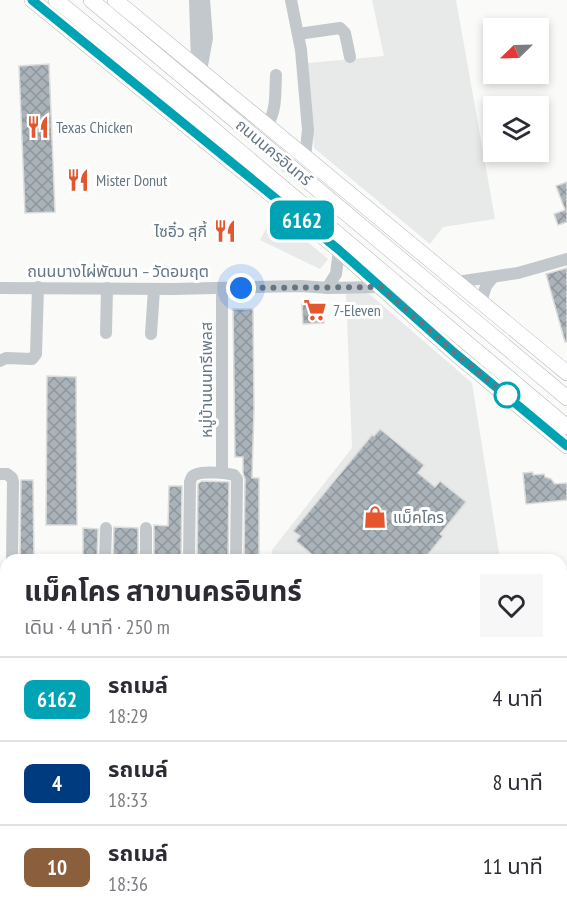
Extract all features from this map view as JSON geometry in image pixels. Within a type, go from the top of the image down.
[{"type":"main road","name":"ถนนนครอินทร์","points":[[32,0],[339,250],[456,354],[567,446]]},
{"type":"main road","name":"ถนนนครอินทร์","points":[[56,0],[567,427]]},
{"type":"main road","name":"ถนนนครอินทร์","points":[[91,0],[567,398]]},
{"type":"main road","points":[[105,0],[146,45]]},
{"type":"main road","name":"ถนนนครอินทร์","points":[[115,0],[567,372]]},
{"type":"main road","points":[[546,429],[567,439]]},
{"type":"street","points":[[195,0],[199,69]]},
{"type":"street","points":[[199,69],[207,38],[204,0]]},
{"type":"street","points":[[291,0],[301,50],[308,130],[305,157]]},
{"type":"street","points":[[298,34],[340,28],[345,33],[350,57]]},
{"type":"street","points":[[267,125],[274,110],[276,75]]},
{"type":"street","points":[[327,288],[336,274],[339,250]]},
{"type":"street","points":[[457,282],[518,273],[567,259]]},
{"type":"street","points":[[482,302],[486,286],[493,277]]},
{"type":"street","points":[[0,361],[6,358],[32,359],[36,354],[38,287]]},
{"type":"street","name":"ถนนบางไผ่พัฒนา – วัดอมฤต","points":[[0,288],[381,287]]},
{"type":"street","points":[[106,333],[107,288]]},
{"type":"street","points":[[151,334],[153,288]]},
{"type":"street","name":"หมู่บ้านนนทรีเพลส","points":[[222,288],[222,473]]},
{"type":"street","points":[[189,554],[190,482],[192,477],[198,473],[222,473],[234,475],[237,479],[236,554]]},
{"type":"street","points":[[0,474],[12,477],[13,482],[12,554]]},
{"type":"street","points":[[105,554],[106,528]]},
{"type":"street","points":[[146,528],[146,554]]},
{"type":"shaded area","points":[[372,0],[456,0],[483,162],[485,162],[495,219],[443,227],[430,244],[314,148],[308,63],[384,56]]},
{"type":"shaded area","points":[[274,214],[328,259],[320,269],[260,240]]},
{"type":"shaded area","points":[[367,292],[472,383],[499,554],[272,554],[272,550],[352,448],[346,293]]},
{"type":"building","points":[[49,64],[55,212],[25,213],[19,66]]},
{"type":"building","points":[[567,182],[567,222],[558,225],[554,214],[565,210],[556,186]]},
{"type":"building","points":[[567,268],[567,342],[565,342],[546,274]]},
{"type":"building","points":[[302,304],[324,304],[324,323],[303,324]]},
{"type":"building","points":[[233,309],[253,309],[252,478],[259,478],[259,554],[244,554],[243,457],[235,457]]},
{"type":"building","points":[[47,376],[76,377],[77,525],[46,525]]},
{"type":"building","points":[[380,429],[424,465],[418,473],[435,487],[440,481],[466,502],[440,534],[443,536],[428,554],[311,554],[296,541],[300,536],[293,531],[372,435],[374,436]]},
{"type":"building","points":[[533,472],[533,475],[544,474],[555,484],[567,483],[567,500],[526,504],[523,473]]},
{"type":"building","points":[[21,480],[33,480],[34,554],[20,554]]},
{"type":"building","points":[[202,481],[229,482],[228,554],[197,554],[198,484]]},
{"type":"building","points":[[169,486],[182,486],[181,554],[154,554],[154,525],[168,526]]},
{"type":"building","points":[[114,527],[138,528],[138,554],[113,554]]},
{"type":"building","points":[[83,528],[98,529],[97,554],[83,554]]},
{"type":"bus line","name":"6162","points":[[32,0],[339,250],[456,354],[567,446]]},
{"type":"place","name":"Texas Chicken","points":[[38,127]]},
{"type":"place","name":"Mister Donut","points":[[78,180]]},
{"type":"place","name":"ไซอิ๋ว สุกี้","points":[[225,231]]},
{"type":"place","name":"7-Eleven","points":[[315,310]]},
{"type":"place","name":"แม็คโคร","points":[[375,517]]},
{"type":"route","points":[[241,288],[381,287],[456,354],[507,395]]}]
